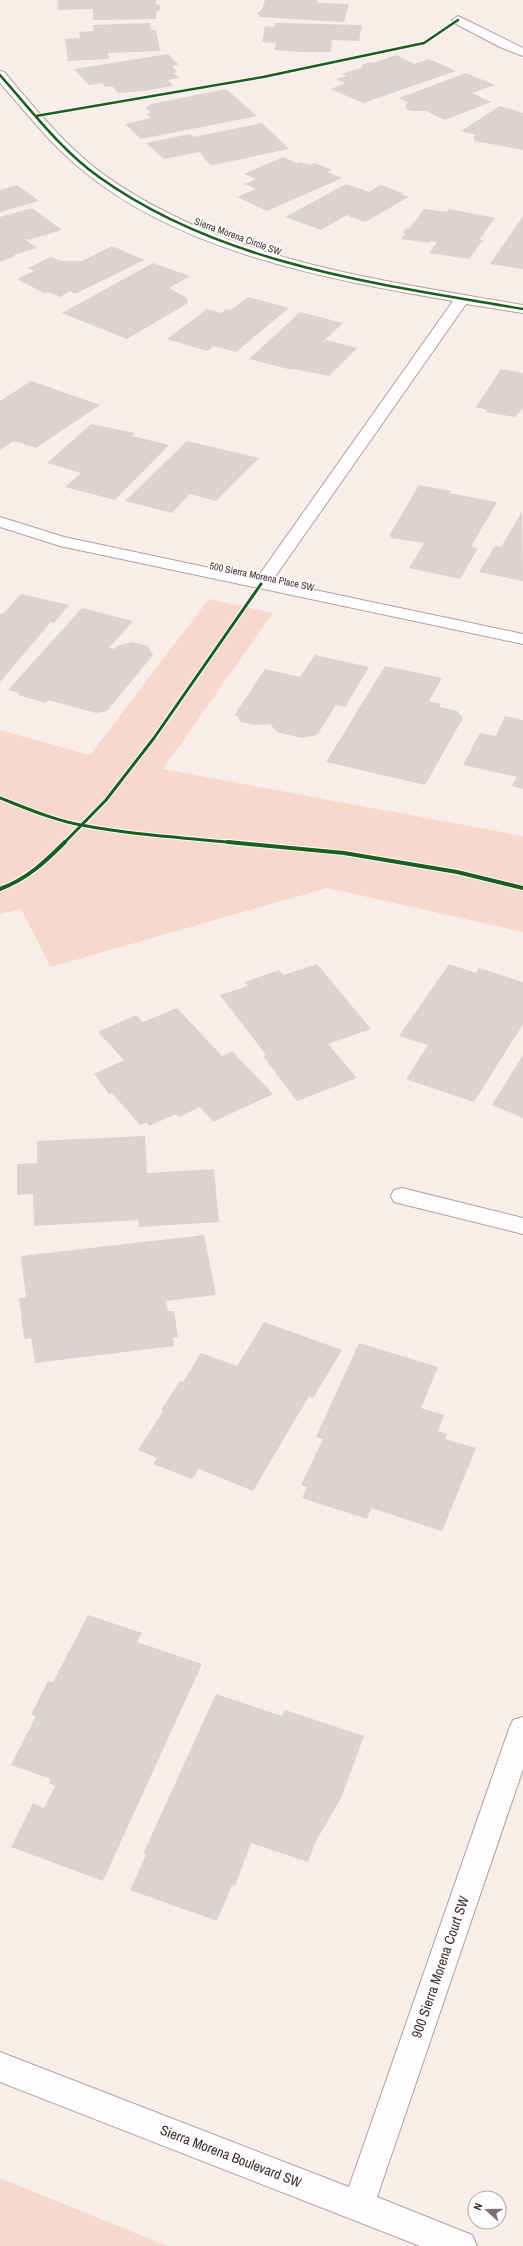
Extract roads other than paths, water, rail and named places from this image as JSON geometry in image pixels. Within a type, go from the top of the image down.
[{"type":"street","points":[[458,20],[504,44],[523,52]]},
{"type":"street","name":"Sierra Morena Circle SW","points":[[0,75],[77,160],[124,194],[158,212],[202,232],[283,260],[332,273],[523,309]]},
{"type":"street","name":"500 Sierra Morena Place SW","points":[[262,584],[463,298]]},
{"type":"street","name":"500 Sierra Morena Place SW","points":[[0,522],[60,541],[523,639]]},
{"type":"street","points":[[402,1196],[523,1226]]},
{"type":"street","name":"900 Sierra Morena Court SW","points":[[358,2206],[523,1729]]},
{"type":"street","name":"Sierra Morena Boulevard SW","points":[[0,2067],[461,2246]]}]
